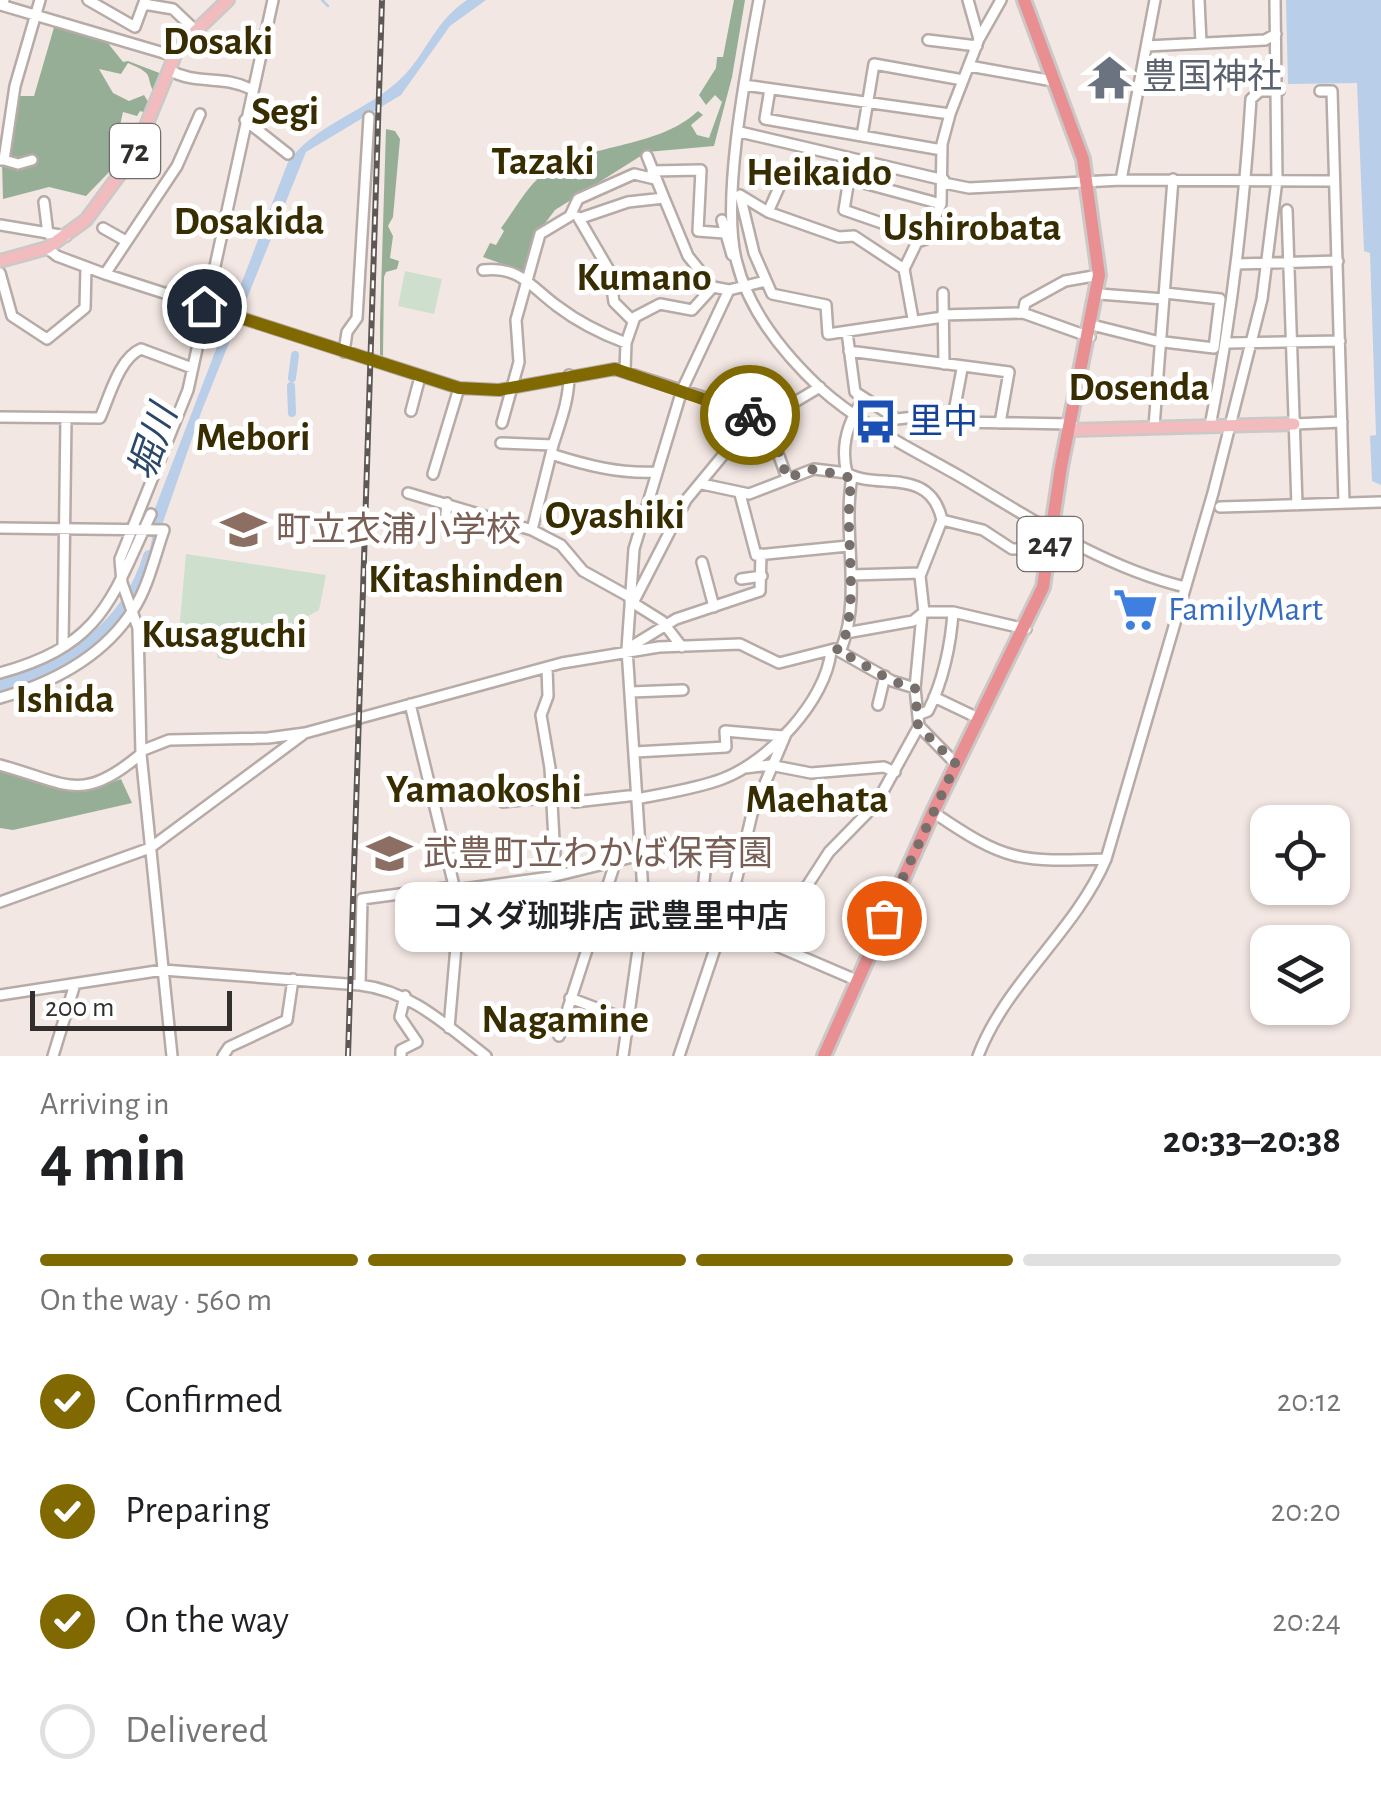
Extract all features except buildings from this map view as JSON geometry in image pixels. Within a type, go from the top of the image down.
[{"type":"highway","name":"247","points":[[824,1056],[933,812],[1044,587],[1099,275],[1080,146],[1024,0]]},
{"type":"main road","name":"72","points":[[0,261],[69,236],[134,155],[174,56],[194,30],[228,0]]},
{"type":"main road","points":[[1072,427],[1294,424]]},
{"type":"street","points":[[32,160],[18,164],[2,160],[15,86],[40,0]]},
{"type":"street","points":[[88,0],[135,27],[145,2],[173,9],[194,30]]},
{"type":"street","points":[[172,1056],[141,752],[139,637],[134,610],[122,583],[120,559],[166,455],[192,368],[273,0]]},
{"type":"street","points":[[759,0],[725,224],[747,289],[775,338],[820,387],[854,414],[1052,532],[1125,568],[1185,588]]},
{"type":"street","points":[[968,0],[978,42]]},
{"type":"street","points":[[913,318],[904,268],[918,242],[926,239],[941,204],[942,150],[950,114],[978,42],[1001,0]]},
{"type":"street","points":[[1121,180],[1154,0]]},
{"type":"street","points":[[1199,0],[1201,42]]},
{"type":"street","points":[[978,1056],[1006,1004],[1079,912],[1106,859],[1185,588],[1252,343],[1267,262],[1277,180],[1275,0]]},
{"type":"street","points":[[1,4],[174,56]]},
{"type":"street","points":[[1147,46],[1265,40],[1276,34]]},
{"type":"street","points":[[928,40],[978,42]]},
{"type":"street","points":[[862,136],[874,64],[963,80]]},
{"type":"street","points":[[969,66],[1054,81]]},
{"type":"street","points":[[169,70],[190,79],[230,78],[252,89]]},
{"type":"street","points":[[744,85],[950,114]]},
{"type":"street","points":[[770,89],[765,119],[942,150]]},
{"type":"street","points":[[1210,426],[1227,343],[1246,178],[1250,100],[1260,91],[1279,91]]},
{"type":"street","points":[[1320,91],[1332,91],[1344,503]]},
{"type":"street","points":[[105,274],[177,166],[200,114]]},
{"type":"street","points":[[344,352],[348,332],[357,318],[369,118]]},
{"type":"street","points":[[245,120],[288,154]]},
{"type":"street","points":[[740,132],[969,188],[1173,179],[1334,181]]},
{"type":"street","points":[[646,156],[688,256],[713,287],[747,289],[766,282]]},
{"type":"street","points":[[570,216],[578,198],[634,174],[701,170],[698,231],[745,221]]},
{"type":"street","points":[[768,212],[786,174],[819,180]]},
{"type":"street","points":[[926,239],[844,210],[849,179],[941,204]]},
{"type":"street","points":[[1154,426],[1173,179]]},
{"type":"street","points":[[904,268],[854,236],[839,238],[768,212],[740,194],[745,221],[772,294],[826,305],[828,334],[913,318],[1023,314],[1091,331],[1214,348],[1220,299],[1098,294]]},
{"type":"street","points":[[502,423],[518,362],[516,320],[542,230],[570,216],[582,218],[628,202],[664,198]]},
{"type":"street","points":[[44,202],[48,241]]},
{"type":"street","points":[[1287,210],[1297,504]]},
{"type":"street","points":[[582,218],[609,270],[614,302],[632,320]]},
{"type":"street","points":[[0,225],[48,241],[86,268],[459,388],[481,392],[569,375],[624,370],[768,420]]},
{"type":"street","points":[[104,228],[126,241]]},
{"type":"street","points":[[1236,264],[1338,261]]},
{"type":"street","points":[[0,273],[12,316],[47,338],[85,308],[86,268]]},
{"type":"street","points":[[484,270],[504,268],[530,281],[560,309],[626,343]]},
{"type":"street","points":[[1023,314],[1025,303],[1049,289],[1099,275]]},
{"type":"street","points":[[624,370],[632,320],[660,304],[692,310],[713,287]]},
{"type":"street","points":[[622,1056],[644,906],[628,651],[638,530],[682,390],[730,290]]},
{"type":"street","points":[[943,293],[944,364]]},
{"type":"street","points":[[847,332],[855,392],[897,419],[932,415],[952,422],[1072,427]]},
{"type":"street","points":[[1227,343],[1340,341]]},
{"type":"street","points":[[0,417],[100,418],[120,374],[133,352],[141,348],[192,368]]},
{"type":"street","points":[[849,351],[962,369],[1009,372],[1000,423]]},
{"type":"street","points":[[952,422],[962,369]]},
{"type":"street","points":[[532,530],[562,410],[569,402],[569,375]]},
{"type":"street","points":[[411,411],[420,378]]},
{"type":"street","points":[[630,599],[673,520],[724,454],[820,387]]},
{"type":"street","points":[[434,474],[459,388]]},
{"type":"street","points":[[0,765],[80,789],[106,783],[141,752],[169,740],[268,738],[305,733],[547,668],[628,651],[740,644],[779,663],[842,647],[851,575],[846,514],[850,475],[844,452],[854,414],[864,398]]},
{"type":"street","points":[[63,646],[66,418]]},
{"type":"street","points":[[768,420],[787,478]]},
{"type":"street","points":[[1294,424],[1342,422]]},
{"type":"street","points":[[502,443],[552,449],[621,472],[656,472]]},
{"type":"street","points":[[702,484],[740,494],[814,469],[892,478],[935,500],[942,520],[922,573],[923,613],[915,688],[918,721],[956,764]]},
{"type":"street","points":[[408,493],[532,530],[560,545],[584,571],[668,626],[682,647]]},
{"type":"street","points":[[740,494],[756,554],[848,546]]},
{"type":"street","points":[[445,525],[448,502]]},
{"type":"street","points":[[1220,507],[1381,502]]},
{"type":"street","points":[[0,673],[63,646],[100,618],[122,583],[150,514]]},
{"type":"street","points":[[942,520],[978,528],[1012,549],[1050,548]]},
{"type":"street","points":[[0,528],[164,530],[134,610],[84,662],[54,680],[0,698]]},
{"type":"street","points":[[628,651],[668,626],[760,591],[761,554]]},
{"type":"street","points":[[702,562],[714,607]]},
{"type":"street","points":[[851,575],[922,573]]},
{"type":"street","points":[[740,580],[762,576]]},
{"type":"street","points":[[846,634],[873,631],[923,613],[953,612],[1026,629]]},
{"type":"street","points":[[732,898],[778,922],[786,920],[829,852],[876,804],[918,721],[928,711],[951,643],[953,612]]},
{"type":"street","points":[[833,650],[915,688]]},
{"type":"street","points":[[575,802],[637,797],[726,778],[785,735],[810,704],[833,650]]},
{"type":"street","points":[[547,668],[548,696],[540,715],[553,797],[556,875]]},
{"type":"street","points":[[878,705],[885,676]]},
{"type":"street","points":[[630,692],[678,692]]},
{"type":"street","points":[[934,696],[980,719]]},
{"type":"street","points":[[410,704],[454,888],[457,935],[450,1028]]},
{"type":"street","points":[[635,752],[726,748],[725,730],[785,735]]},
{"type":"street","points":[[0,902],[150,848],[305,733]]},
{"type":"street","points":[[680,1056],[732,898],[752,814],[785,735]]},
{"type":"street","points":[[741,768],[772,765],[811,773],[854,767],[895,772]]},
{"type":"street","points":[[503,802],[553,797]]},
{"type":"street","points":[[933,812],[958,831],[1012,858],[1106,859]]},
{"type":"street","points":[[360,985],[362,899],[556,875],[641,855]]},
{"type":"street","points":[[560,1036],[616,860]]},
{"type":"street","points":[[700,910],[706,860]]},
{"type":"street","points":[[644,906],[726,911]]},
{"type":"street","points":[[575,913],[603,908]]},
{"type":"street","points":[[722,922],[856,980]]},
{"type":"street","points":[[0,995],[163,970],[360,985],[406,996],[486,1056]]},
{"type":"street","points":[[223,1056],[229,1047],[288,1020],[294,979]]},
{"type":"street","points":[[53,1056],[75,984]]},
{"type":"street","points":[[400,1056],[401,1050],[417,1042],[400,1016],[406,996]]},
{"type":"street","points":[[570,998],[628,1020]]},
{"type":"street","points":[[513,1023],[563,1018]]},
{"type":"street","points":[[462,1056],[473,1046]]},
{"type":"green space","points":[[734,0],[745,0],[732,77],[714,146],[647,152],[555,210],[537,234],[527,273],[483,257],[490,243],[496,245],[504,231],[501,228],[530,187],[557,166],[661,133],[698,111],[703,115],[691,125],[697,135],[709,138],[722,102],[715,95],[706,105],[699,95],[716,68],[717,57],[723,57]]},
{"type":"green space","points":[[55,24],[103,37],[123,62],[128,61],[162,74],[155,94],[146,73],[137,67],[128,63],[121,74],[99,69],[113,93],[129,101],[144,95],[150,105],[147,113],[140,111],[137,116],[123,112],[117,139],[133,144],[117,171],[112,169],[86,196],[49,187],[3,199],[2,162],[9,160],[18,96],[34,96]]},
{"type":"green space","points":[[386,129],[395,131],[400,139],[393,217],[388,226],[393,236],[390,258],[399,261],[397,269],[386,272],[384,277],[383,356],[380,323]]},
{"type":"green space","points":[[405,271],[442,279],[434,314],[398,306]]},
{"type":"green space","points":[[186,554],[326,575],[319,610],[228,660],[217,658],[217,651],[178,643]]},
{"type":"green space","points":[[0,767],[85,792],[121,779],[132,803],[13,830],[0,828]]},
{"type":"water","points":[[467,0],[486,0],[450,26],[401,95],[306,152],[202,410],[144,577],[152,539],[149,524],[288,162],[311,139],[396,83],[445,20]]},
{"type":"water","points":[[1286,0],[1381,0],[1381,485],[1372,481],[1370,436],[1376,435],[1370,253],[1364,251],[1357,83],[1288,84]]},
{"type":"waterway","points":[[322,0],[328,6]]},
{"type":"waterway","points":[[292,378],[295,355]]},
{"type":"waterway","points":[[291,386],[292,413]]},
{"type":"waterway","name":"堀川","points":[[0,685],[49,668],[92,641],[127,603],[149,556]]},
{"type":"railway","points":[[348,1056],[382,0]]},
{"type":"way so far","points":[[750,415],[768,418],[787,478],[814,469],[846,473],[852,478],[846,514],[851,575],[847,631],[842,647],[836,650],[866,663],[892,682],[915,688],[918,726],[956,764],[884,918]]},
{"type":"place","name":"豊国神社","points":[[1109,77]]},
{"type":"place","name":"里中","points":[[875,422]]},
{"type":"place","name":"町立衣浦小学校","points":[[243,530]]},
{"type":"place","name":"FamilyMart","points":[[1135,609]]},
{"type":"place","name":"武豊町立わかば保育園","points":[[390,854]]},
{"type":"place","name":"コメダ珈琲店 武豊里中店","points":[[884,918]]},
{"type":"district","name":"Dosaki","points":[[218,42]]},
{"type":"district","name":"Segi","points":[[285,112]]},
{"type":"district","name":"Tazaki","points":[[543,162]]},
{"type":"district","name":"Heikaido","points":[[819,173]]},
{"type":"district","name":"Dosakida","points":[[249,222]]},
{"type":"district","name":"Ushirobata","points":[[972,228]]},
{"type":"district","name":"Kumano","points":[[644,278]]},
{"type":"district","name":"Dosenda","points":[[1139,388]]},
{"type":"district","name":"Mebori","points":[[253,438]]},
{"type":"district","name":"Oyashiki","points":[[615,516]]},
{"type":"district","name":"Kitashinden","points":[[466,580]]},
{"type":"district","name":"Kusaguchi","points":[[224,635]]},
{"type":"district","name":"Ishida","points":[[65,700]]},
{"type":"district","name":"Yamaokoshi","points":[[484,790]]},
{"type":"district","name":"Maehata","points":[[817,800]]},
{"type":"district","name":"Nagamine","points":[[565,1020]]},
{"type":"route","points":[[204,306],[442,385],[481,392],[615,369],[750,415]]}]
